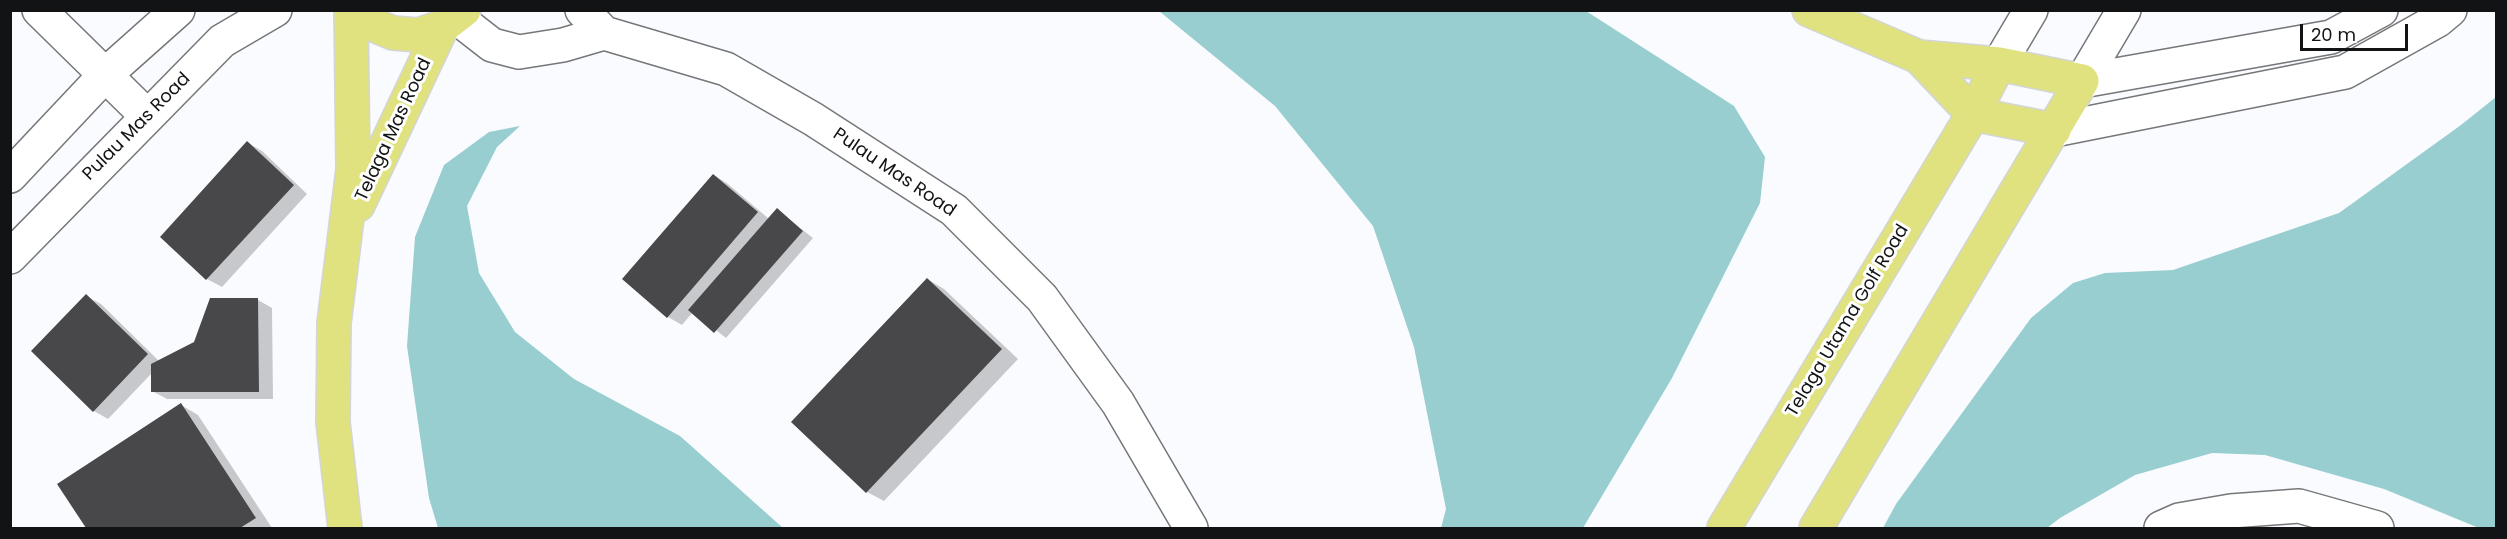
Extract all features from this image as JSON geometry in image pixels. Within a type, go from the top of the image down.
[{"type":"main road","name":"Telaga Mas Road","points":[[345,528],[333,422],[334,323],[353,169],[351,10]]},
{"type":"main road","points":[[355,10],[369,23],[393,33],[418,35],[454,18]]},
{"type":"main road","points":[[1809,10],[1919,57],[1999,64],[2082,81],[1816,528]]},
{"type":"main road","name":"Telaga Mas Road","points":[[346,232],[385,144],[454,18]]},
{"type":"main road","points":[[1919,57],[1973,114],[2054,130]]},
{"type":"main road","name":"Telaga Utama Golf Road","points":[[1724,528],[1973,114],[1999,64]]},
{"type":"street","points":[[39,10],[147,116]]},
{"type":"street","points":[[10,176],[105,75],[178,10]]},
{"type":"street","name":"Pulau Mas Road","points":[[10,257],[222,41],[275,10]]},
{"type":"street","points":[[1999,64],[2031,10]]},
{"type":"street","points":[[2082,81],[2124,10]]},
{"type":"street","points":[[2082,81],[2331,37],[2381,10]]},
{"type":"street","points":[[2054,130],[2345,72],[2438,20],[2450,10]]},
{"type":"street","name":"Pulau Mas Road","points":[[454,18],[492,45],[519,52],[563,45],[593,22],[726,69],[813,119],[954,210],[1042,298],[1118,403],[1191,528]]},
{"type":"street","points":[[2162,528],[2180,520],[2221,513],[2299,506],[2378,528]]},
{"type":"water","points":[[1159,11],[1586,11],[1734,106],[1765,157],[1760,203],[1672,378],[1583,528],[1441,528],[1446,509],[1414,347],[1373,226],[1275,106]]},
{"type":"water","points":[[2496,97],[2496,528],[2479,528],[2384,489],[2265,455],[2212,453],[2135,475],[2060,518],[2047,528],[1883,528],[1896,504],[2031,318],[2073,283],[2105,273],[2173,270],[2339,213]]},
{"type":"water","points":[[520,126],[497,147],[467,206],[479,273],[515,332],[574,379],[680,436],[783,528],[438,528],[429,498],[407,346],[415,237],[444,165],[489,132]]},
{"type":"building","points":[[247,141],[294,185],[206,280],[160,237]]},
{"type":"building","points":[[713,174],[758,212],[667,318],[622,279]]},
{"type":"building","points":[[777,208],[803,231],[714,333],[688,310]]},
{"type":"building","points":[[927,278],[1002,349],[866,493],[791,422]]},
{"type":"building","points":[[86,294],[148,354],[93,412],[31,351]]},
{"type":"building","points":[[210,298],[258,298],[259,392],[151,392],[151,364],[194,342]]},
{"type":"building","points":[[181,403],[256,518],[240,528],[86,528],[57,484]]}]
